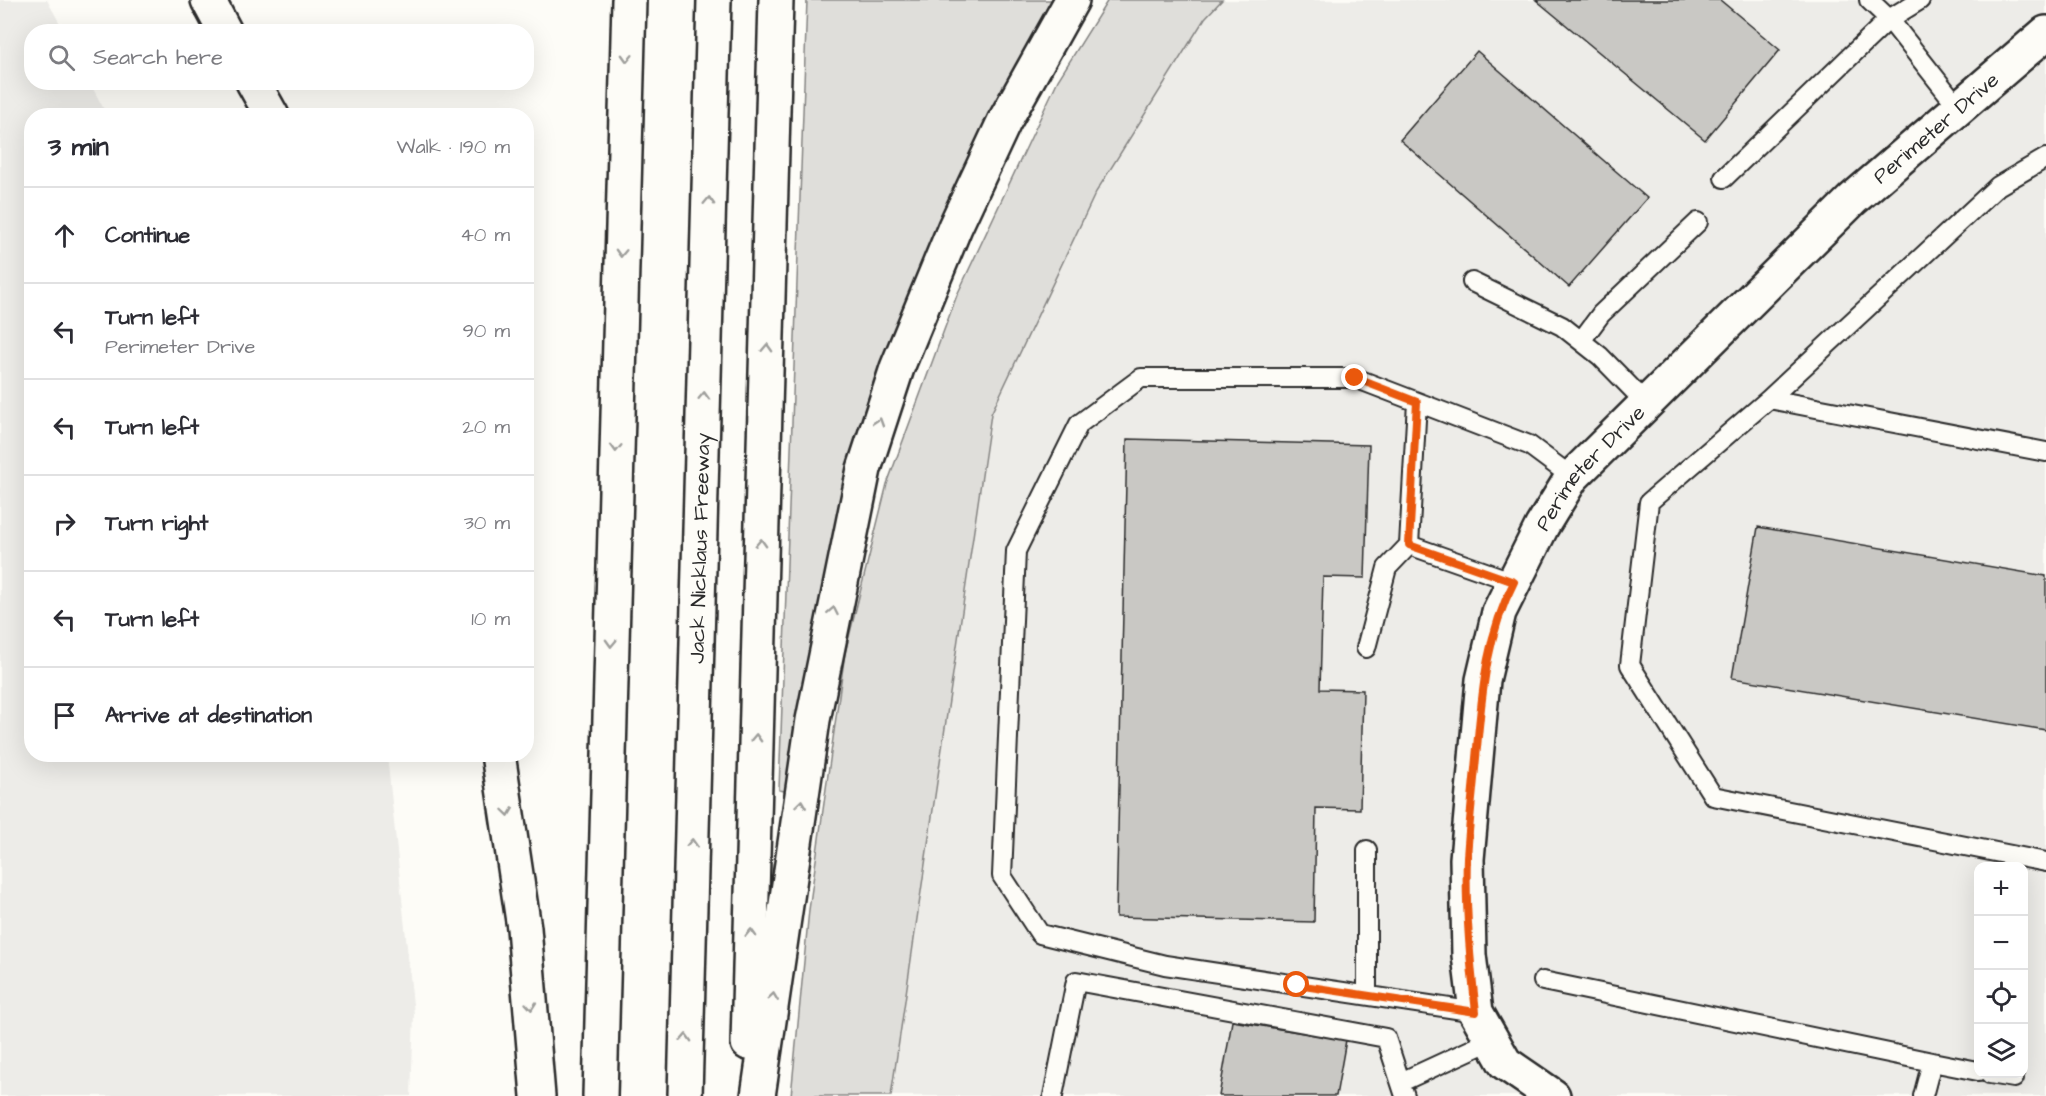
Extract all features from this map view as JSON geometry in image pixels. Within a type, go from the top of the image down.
[{"type":"main road","points":[[208,0],[221,24]]},
{"type":"main road","points":[[224,0],[235,24]]},
{"type":"main road","points":[[600,1096],[628,0]]},
{"type":"main road","name":"Jack Nicklaus Freeway","points":[[685,1096],[714,0]]},
{"type":"main road","points":[[747,1096],[776,0]]},
{"type":"main road","points":[[758,1096],[813,720],[864,469],[897,368],[956,227],[1004,122],[1072,0]]},
{"type":"main road","name":"Perimeter Drive","points":[[1498,1051],[1476,1012],[1469,955],[1467,859],[1483,680],[1498,612],[1542,526],[1572,477],[1853,199],[2046,33]]},
{"type":"main road","points":[[257,90],[268,108]]},
{"type":"main road","points":[[267,90],[275,108]]},
{"type":"main road","points":[[499,762],[524,928],[538,1096]]},
{"type":"main road","points":[[1498,1051],[1553,1096]]},
{"type":"lane","points":[[1869,0],[1889,19],[1959,108]]},
{"type":"lane","points":[[1724,178],[1889,19],[1920,0]]},
{"type":"lane","points":[[2046,158],[1998,186],[1769,399],[1649,502],[1630,664],[1713,796],[2046,862]]},
{"type":"lane","points":[[1581,340],[1600,314],[1698,222]]},
{"type":"lane","points":[[1472,282],[1562,326],[1600,356],[1647,404]]},
{"type":"lane","points":[[1476,1012],[1165,965],[1040,934],[1002,876],[1016,551],[1079,424],[1141,378],[1355,378],[1529,445],[1572,477]]},
{"type":"lane","points":[[1769,399],[2046,452]]},
{"type":"lane","points":[[1366,648],[1387,568],[1409,545],[1417,402]]},
{"type":"lane","points":[[1409,545],[1514,582]]},
{"type":"lane","points":[[1367,850],[1367,995]]},
{"type":"lane","points":[[1053,1096],[1076,981],[1386,1038],[1403,1089],[1498,1051]]},
{"type":"lane","points":[[1543,981],[1974,1070]]},
{"type":"lane","points":[[1923,1096],[1932,1062]]},
{"type":"shaded area","points":[[0,0],[47,0],[60,24],[24,24],[24,90],[94,90],[103,108],[24,108],[24,762],[388,762],[414,1014],[411,1096],[0,1096]]},
{"type":"shaded area","points":[[807,0],[1058,0],[851,472],[817,615],[790,792],[779,790]]},
{"type":"shaded area","points":[[1108,0],[1222,0],[1205,18],[1096,192],[991,414],[891,1096],[791,1096],[809,910],[845,653],[887,484],[957,295],[1058,80]]},
{"type":"shaded area","points":[[1222,0],[2046,0],[2046,1096],[891,1096],[991,414],[1096,192],[1205,18]]},
{"type":"building","points":[[1536,0],[1720,0],[1780,50],[1705,140]]},
{"type":"building","points":[[1477,51],[1647,198],[1569,287],[1400,140]]},
{"type":"building","points":[[1127,439],[1369,445],[1365,578],[1323,577],[1320,689],[1363,690],[1360,809],[1316,808],[1314,922],[1116,917]]},
{"type":"building","points":[[1758,527],[2046,576],[2046,730],[1732,678]]},
{"type":"building","points":[[1232,1021],[1346,1040],[1336,1096],[1219,1096]]},
{"type":"route","points":[[1297,985],[1476,1012],[1469,955],[1467,859],[1475,767],[1483,680],[1498,612],[1514,582],[1409,545],[1417,402],[1355,378]]}]
